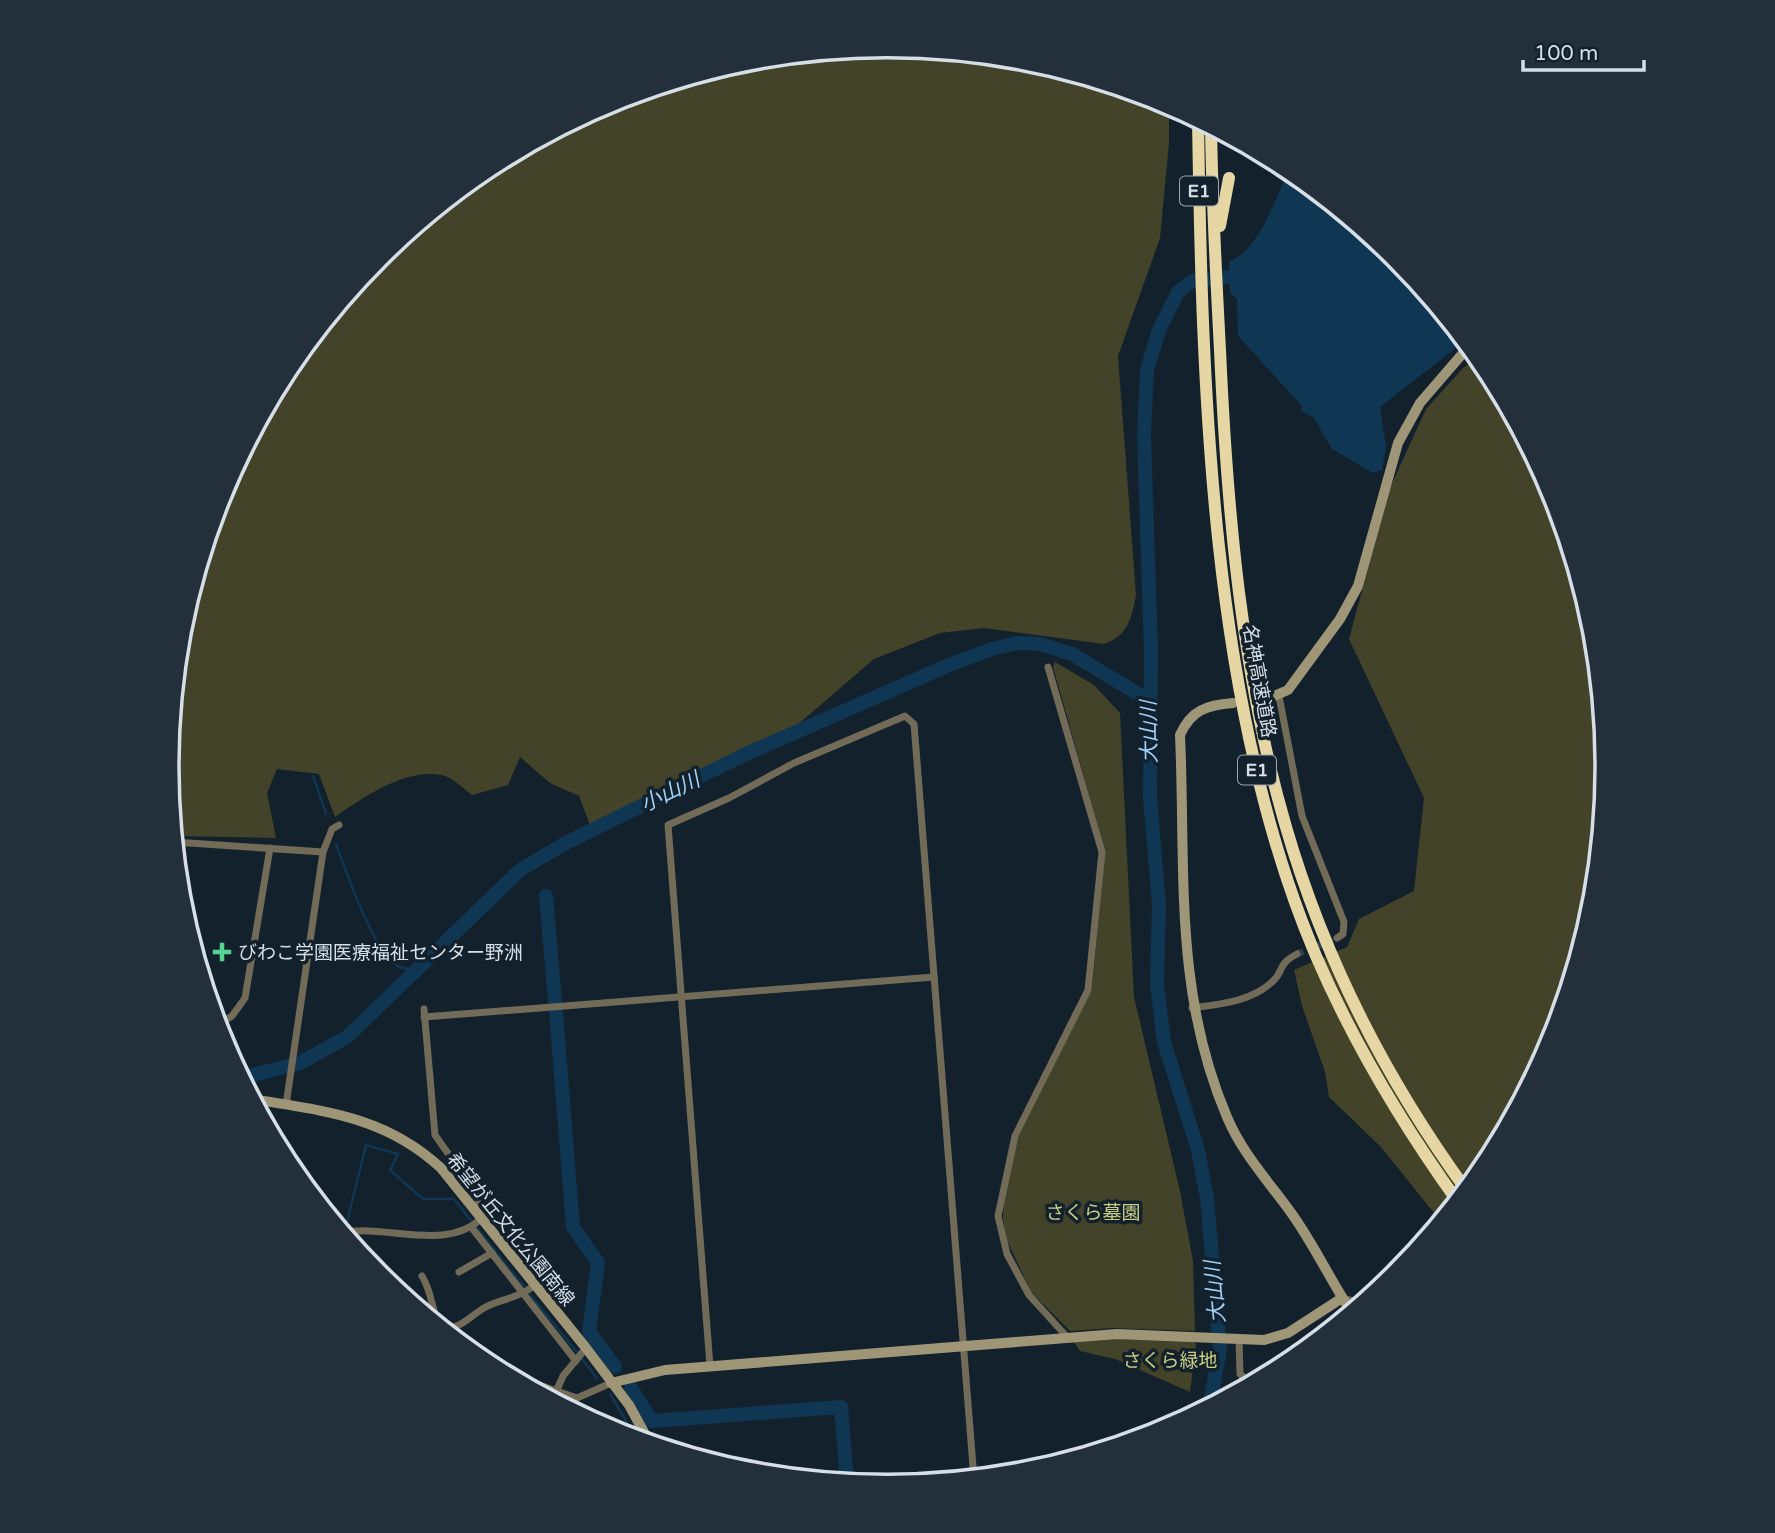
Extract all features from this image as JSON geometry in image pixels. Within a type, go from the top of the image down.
[{"type":"highway","name":"名神高速道路","points":[[1197,129],[1212,450],[1226,590],[1245,716],[1272,830],[1298,910],[1343,1015],[1396,1112],[1453,1194]]},
{"type":"highway","name":"名神高速道路","points":[[1212,137],[1217,294],[1226,450],[1240,588],[1259,712],[1286,827],[1325,938],[1356,1009],[1409,1105],[1461,1182]]},
{"type":"highway","points":[[1216,262],[1229,178]]},
{"type":"street","points":[[1268,699],[1288,690],[1347,608],[1360,578],[1398,443],[1420,403],[1463,353]]},
{"type":"street","points":[[1048,667],[1102,852],[1088,990],[1015,1136],[998,1216],[1007,1254],[1029,1295],[1068,1338]]},
{"type":"street","points":[[1279,696],[1302,816],[1344,922],[1343,934],[1337,939]]},
{"type":"street","points":[[1233,703],[1201,709],[1185,725],[1180,735],[1185,919],[1192,1008],[1207,1066],[1227,1118],[1255,1166],[1307,1237],[1347,1306]]},
{"type":"street","points":[[710,1366],[668,825],[741,793],[794,763],[905,716],[914,724],[973,1470]]},
{"type":"street","points":[[286,1105],[323,852],[332,829],[339,825]]},
{"type":"street","points":[[183,843],[323,852]]},
{"type":"street","points":[[226,1020],[245,998],[270,848]]},
{"type":"street","points":[[1192,1008],[1237,1001],[1252,995],[1273,982],[1283,962],[1297,954]]},
{"type":"street","points":[[474,1208],[480,1202],[480,1197],[435,1135],[424,1013],[681,997],[934,977]]},
{"type":"street","name":"希望が丘文化公園南線","points":[[263,1101],[357,1118],[403,1138],[441,1168],[586,1348],[629,1405],[644,1432]]},
{"type":"street","points":[[353,1231],[367,1229],[429,1235],[472,1228],[482,1218]]},
{"type":"street","points":[[472,1228],[576,1361]]},
{"type":"street","points":[[459,1272],[492,1253]]},
{"type":"street","points":[[422,1276],[432,1292],[434,1311]]},
{"type":"street","points":[[453,1327],[463,1324],[488,1306],[523,1295],[535,1285]]},
{"type":"street","points":[[550,1389],[577,1398],[611,1383],[665,1370],[1117,1334],[1264,1340],[1288,1333],[1342,1298],[1353,1301]]},
{"type":"street","points":[[1238,1339],[1240,1374],[1245,1378]]},
{"type":"street","points":[[555,1391],[586,1348]]},
{"type":"green space","points":[[888,58],[980,64],[1071,82],[1115,95],[1169,117],[1160,238],[1118,356],[1136,595],[1128,625],[1119,636],[1104,644],[984,628],[940,633],[874,659],[796,726],[590,825],[579,796],[550,783],[520,757],[508,785],[472,795],[445,776],[416,775],[387,785],[335,817],[319,774],[277,769],[267,793],[276,838],[183,836],[180,720],[192,628],[203,583],[216,539],[252,453],[298,373],[325,335],[386,265],[456,204],[533,153],[616,112],[704,82],[795,64]]},
{"type":"green space","points":[[1470,363],[1501,412],[1523,453],[1559,539],[1583,628],[1590,674],[1595,720],[1595,813],[1583,905],[1559,994],[1542,1038],[1501,1121],[1477,1160],[1435,1216],[1381,1147],[1329,1097],[1325,1072],[1302,1006],[1294,970],[1347,947],[1359,919],[1414,891],[1424,798],[1349,639],[1390,488],[1426,409]]},
{"type":"green space","name":"さくら墓園","points":[[1055,662],[1094,685],[1120,713],[1134,997],[1180,1191],[1193,1261],[1195,1331],[1113,1328],[1070,1331],[1031,1292],[1006,1238],[1004,1197],[1018,1138],[1092,989],[1105,851],[1053,667]]},
{"type":"green space","name":"さくら緑地","points":[[1117,1338],[1192,1341],[1196,1344],[1190,1392],[1115,1359],[1080,1351],[1074,1342]]},
{"type":"water","points":[[1285,180],[1319,204],[1389,265],[1458,346],[1380,407],[1386,447],[1382,470],[1373,473],[1332,449],[1313,417],[1301,411],[1302,406],[1238,336],[1237,299],[1230,293],[1229,262],[1240,255],[1259,234]]},
{"type":"waterway","name":"大山川","points":[[1211,1397],[1220,1350],[1207,1198],[1198,1150],[1164,1042],[1157,985],[1159,904],[1150,798],[1151,650],[1144,436],[1147,370],[1159,330],[1178,292],[1192,281],[1229,277],[1246,281]]},
{"type":"waterway","name":"小山川","points":[[250,1076],[300,1063],[347,1037],[520,870],[564,844],[746,754],[949,665],[1017,643],[1040,644],[1072,654],[1150,701]]},
{"type":"waterway","points":[[313,776],[326,813]]},
{"type":"waterway","points":[[336,844],[362,912],[381,947],[390,960],[400,967],[417,970]]},
{"type":"waterway","points":[[546,896],[555,1001]]},
{"type":"waterway","points":[[556,1012],[573,1227],[598,1263],[589,1332],[615,1367]]},
{"type":"waterway","points":[[347,1222],[366,1145],[398,1154],[390,1170],[423,1199],[454,1199],[524,1287]]},
{"type":"waterway","points":[[530,1295],[577,1352]]},
{"type":"waterway","points":[[582,1359],[597,1378]]},
{"type":"waterway","points":[[631,1388],[652,1421],[841,1407],[846,1474]]},
{"type":"waterway","points":[[610,1394],[629,1426]]},
{"type":"tunnel","points":[[1297,954],[1337,938]]},
{"type":"place","name":"びわこ学園医療福祉センター野洲","points":[[222,952]]}]
